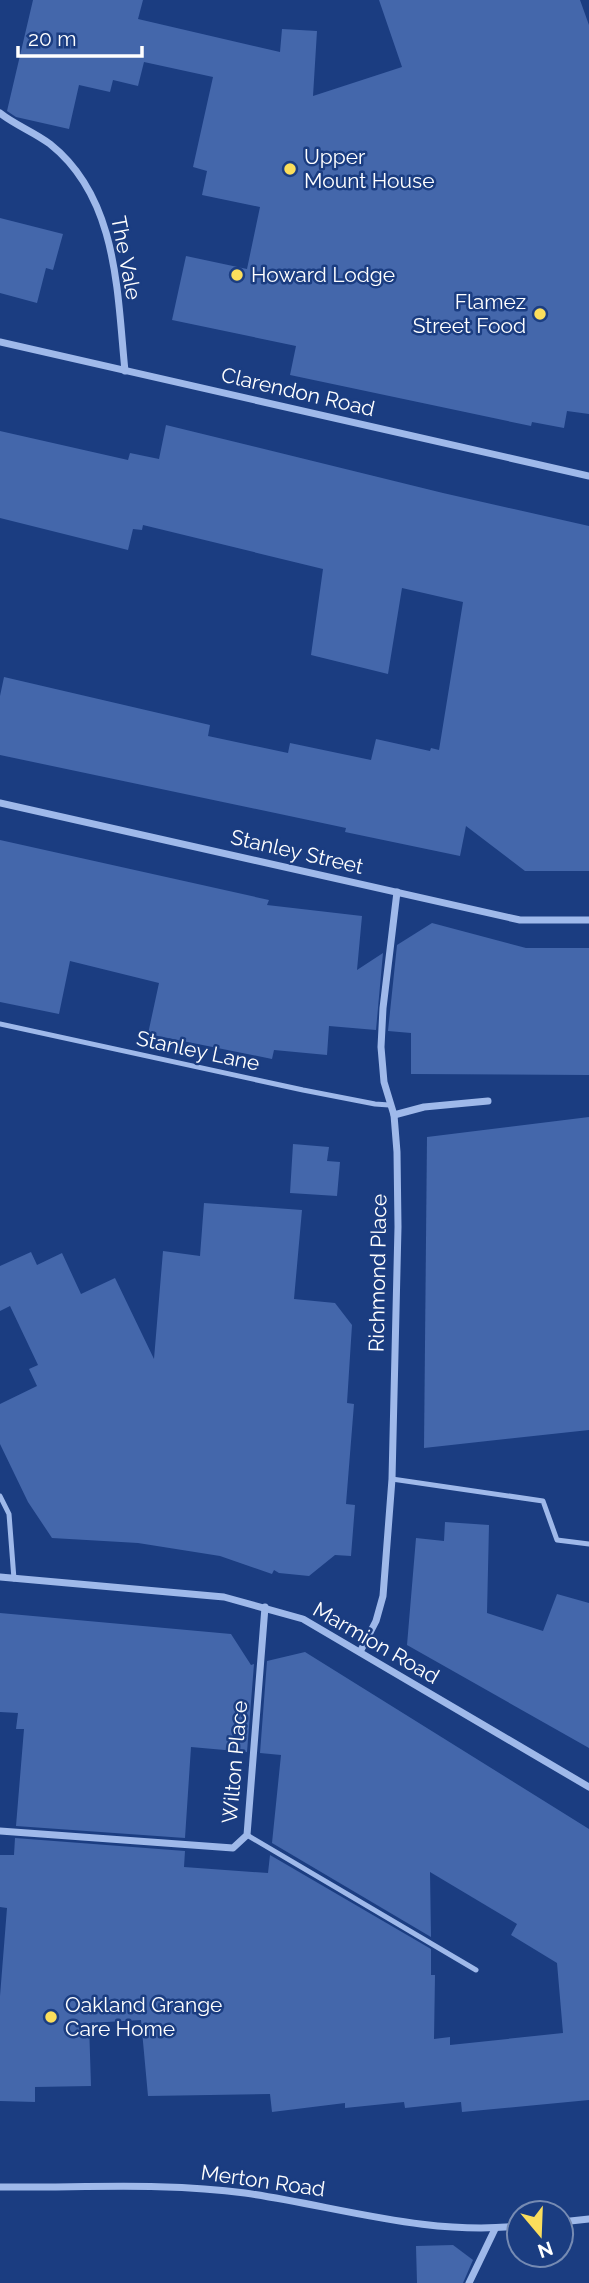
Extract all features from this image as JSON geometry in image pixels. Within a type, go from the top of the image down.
[{"type":"street","name":"The Vale","points":[[0,113],[50,145],[84,181],[102,216],[112,257],[125,371]]},
{"type":"street","name":"Clarendon Road","points":[[0,342],[589,476]]},
{"type":"street","name":"Stanley Street","points":[[0,803],[520,919],[589,920]]},
{"type":"street","name":"Richmond Place","points":[[360,1652],[376,1621],[383,1596],[392,1479],[398,1227],[394,1115],[384,1082],[381,1047],[397,892]]},
{"type":"street","points":[[394,1115],[424,1107],[488,1101]]},
{"type":"street","name":"Marmion Road","points":[[0,1577],[224,1597],[303,1619],[589,1787]]},
{"type":"street","name":"Wilton Place","points":[[0,1831],[233,1848],[247,1835],[265,1607]]},
{"type":"street","name":"Merton Road","points":[[0,2187],[173,2187],[243,2193],[401,2221],[457,2228],[505,2228]]},
{"type":"street","points":[[470,2283],[495,2229]]},
{"type":"lane","name":"Stanley Lane","points":[[0,1024],[303,1090],[389,1105]]},
{"type":"lane","points":[[392,1479],[543,1502],[557,1540],[589,1544]]},
{"type":"lane","points":[[0,1496],[9,1514],[14,1579]]},
{"type":"lane","points":[[247,1835],[476,1970]]},
{"type":"building","points":[[33,0],[143,0],[138,19],[280,52],[282,29],[317,31],[313,96],[402,67],[379,0],[580,0],[589,25],[589,414],[567,411],[564,428],[532,422],[531,426],[290,375],[296,346],[172,320],[186,256],[247,269],[260,207],[202,195],[207,171],[193,167],[213,77],[144,62],[138,86],[113,80],[110,92],[79,85],[69,129],[16,117],[7,111]]},
{"type":"building","points":[[0,218],[63,234],[53,270],[46,268],[37,303],[0,293]]},
{"type":"building","points":[[166,425],[589,526],[589,871],[525,871],[466,826],[460,856],[345,832],[346,828],[0,755],[0,696],[4,677],[210,725],[208,736],[288,753],[290,743],[371,760],[376,739],[430,751],[431,748],[439,750],[463,602],[402,588],[388,674],[311,655],[323,569],[143,525],[142,530],[133,529],[128,550],[0,518],[0,431],[128,460],[130,453],[159,459]]},
{"type":"building","points":[[0,840],[269,900],[267,905],[362,916],[357,970],[383,953],[376,1030],[329,1026],[327,1055],[274,1050],[272,1059],[148,1034],[159,983],[70,961],[59,1014],[0,1002]]},
{"type":"building","points":[[432,923],[526,948],[589,948],[589,1075],[411,1074],[411,1033],[388,1031],[397,945]]},
{"type":"building","points":[[589,1117],[589,1430],[424,1448],[427,1137]]},
{"type":"building","points":[[293,1144],[329,1147],[327,1161],[340,1162],[337,1196],[290,1193]]},
{"type":"building","points":[[204,1203],[302,1210],[294,1299],[335,1303],[352,1325],[347,1403],[354,1404],[346,1504],[355,1505],[351,1556],[335,1555],[309,1576],[279,1573],[274,1570],[272,1574],[220,1556],[138,1543],[52,1538],[28,1502],[0,1444],[0,1404],[37,1386],[29,1369],[38,1365],[10,1306],[0,1311],[0,1266],[31,1252],[37,1265],[62,1253],[81,1294],[115,1278],[154,1359],[163,1251],[200,1256]]},
{"type":"building","points":[[445,1522],[489,1525],[487,1613],[543,1631],[557,1594],[589,1603],[589,1748],[407,1645],[416,1538],[444,1541]]},
{"type":"building","points":[[0,1613],[231,1634],[251,1665],[254,1664],[247,1752],[191,1747],[185,1838],[16,1826],[24,1729],[16,1729],[18,1713],[0,1712]]},
{"type":"building","points":[[305,1652],[589,1829],[589,2100],[462,2112],[461,2102],[405,2108],[404,2102],[345,2108],[345,2103],[272,2112],[270,2094],[148,2096],[141,2020],[89,2023],[91,2086],[35,2087],[35,2102],[0,2101],[0,1996],[7,1908],[0,1907],[0,1855],[14,1855],[15,1838],[185,1851],[184,1867],[268,1873],[270,1855],[431,1949],[431,1975],[435,1975],[434,2039],[450,2037],[450,2045],[563,2033],[557,1963],[511,1935],[517,1924],[430,1872],[431,1937],[272,1843],[281,1755],[260,1753],[267,1661]]},
{"type":"building","points":[[453,2245],[473,2260],[463,2283],[417,2283],[416,2246]]},
{"type":"place","name":"Upper Mount House","points":[[290,169]]},
{"type":"place","name":"Howard Lodge","points":[[237,275]]},
{"type":"place","name":"Flamez Street Food","points":[[540,314]]},
{"type":"place","name":"Oakland Grange Care Home","points":[[51,2017]]}]
